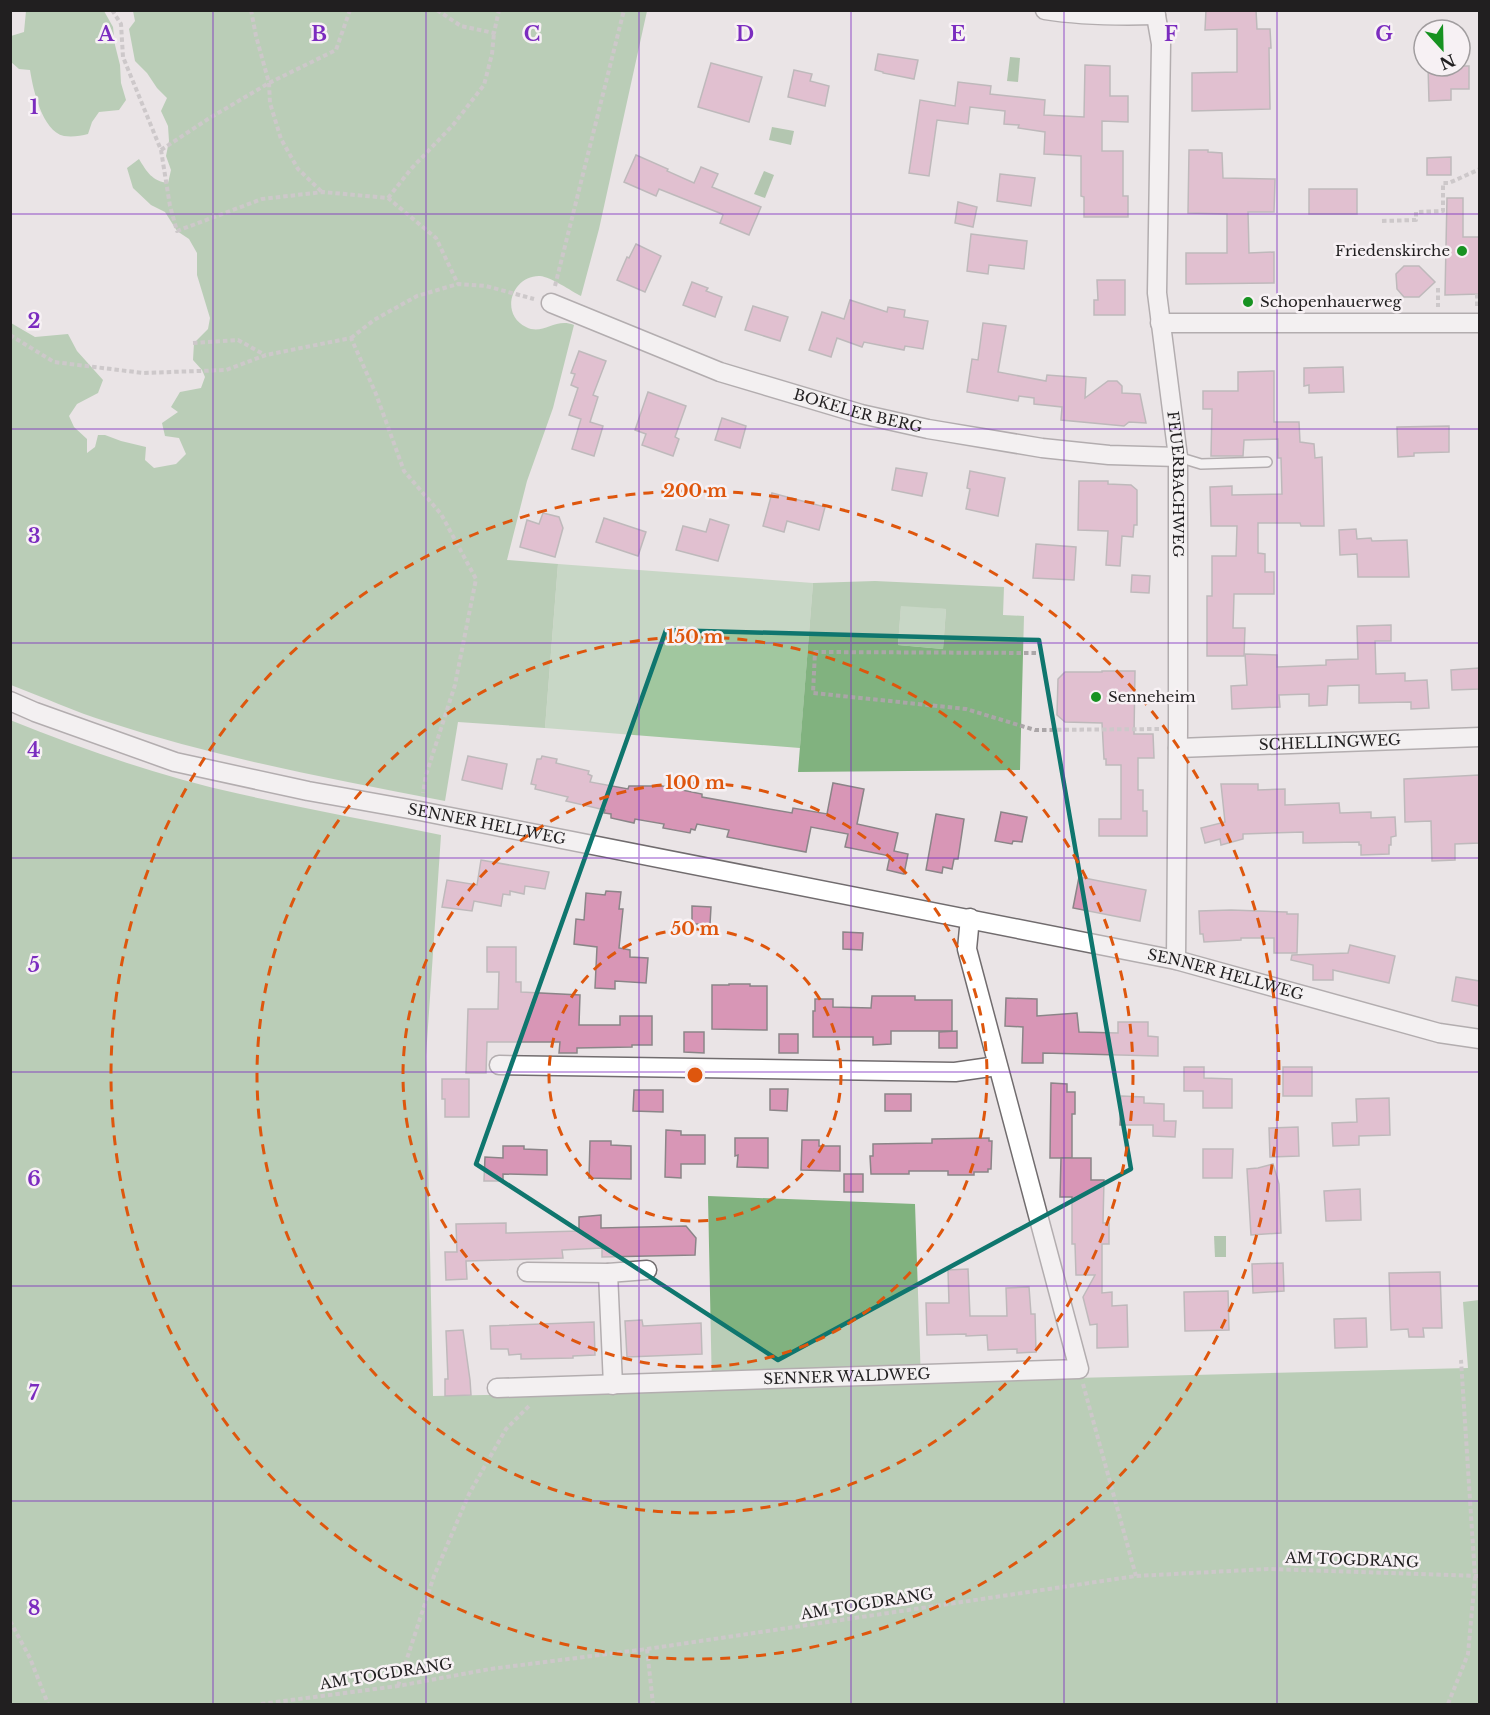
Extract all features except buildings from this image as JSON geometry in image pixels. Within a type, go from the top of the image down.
[{"type":"street","points":[[1045,10],[1069,14],[1115,16],[1155,13]]},
{"type":"street","name":"FEUERBACHWEG","points":[[1155,13],[1161,44],[1157,293],[1178,457],[1179,728],[1176,960]]},
{"type":"street","name":"BOKELER BERG","points":[[551,303],[720,372],[861,414],[928,429],[1042,448],[1109,455],[1178,457]]},
{"type":"street","points":[[1160,323],[1479,323]]},
{"type":"street","name":"SENNER HELLWEG","points":[[10,701],[176,762],[308,791],[970,918],[1176,960],[1440,1033],[1479,1039]]},
{"type":"street","name":"SCHELLINGWEG","points":[[1178,748],[1479,737]]},
{"type":"street","points":[[970,918],[967,949],[1079,1369]]},
{"type":"street","points":[[499,1065],[955,1072],[997,1066]]},
{"type":"street","points":[[527,1272],[608,1273],[647,1270]]},
{"type":"street","points":[[608,1273],[613,1385]]},
{"type":"street","name":"SENNER WALDWEG","points":[[497,1388],[1079,1369]]},
{"type":"lane","points":[[1178,457],[1201,464],[1267,462]]},
{"type":"path","points":[[112,10],[121,24],[123,57],[161,150],[170,206],[177,231],[262,199],[323,192],[388,198],[436,238],[458,284]]},
{"type":"path","points":[[251,10],[269,83],[270,103],[280,139],[298,169],[323,192]]},
{"type":"path","points":[[161,150],[269,83],[336,50],[350,10]]},
{"type":"path","points":[[437,10],[461,26],[494,33]]},
{"type":"path","points":[[388,198],[411,169],[453,125],[484,85],[499,10]]},
{"type":"path","points":[[10,335],[54,362],[143,373],[226,370],[266,356],[351,338],[374,320],[417,296],[458,284],[486,286],[551,303],[624,10]]},
{"type":"path","points":[[1382,221],[1416,220],[1416,212],[1445,211],[1443,183],[1449,183],[1479,169]]},
{"type":"path","points":[[351,338],[376,394],[404,471],[441,514],[476,579],[455,685],[426,775],[420,811]]},
{"type":"path","points":[[193,343],[238,340],[266,356]]},
{"type":"path","points":[[1036,653],[815,652],[813,693],[966,709],[1035,730],[1179,728]]},
{"type":"path","points":[[1448,1704],[1468,1654],[1477,1576],[1461,1360]]},
{"type":"path","points":[[1079,1369],[1136,1576]]},
{"type":"path","points":[[398,1686],[434,1576],[469,1494],[506,1429],[549,1387]]},
{"type":"path","name":"AM TOGDRANG","points":[[261,1704],[398,1686],[490,1669],[647,1649],[1136,1576],[1268,1569],[1477,1576]]},
{"type":"path","points":[[10,1621],[30,1658],[48,1704]]},
{"type":"path","points":[[647,1649],[653,1704]]},
{"type":"highlighted area","points":[[666,630],[1039,640],[1131,1169],[778,1360],[476,1164]]},
{"type":"shaded area","points":[[26,11],[104,11],[113,27],[121,83],[126,100],[119,110],[99,112],[88,134],[64,136],[56,133],[44,118],[33,88],[30,70],[19,69],[11,62],[11,36],[24,32]]},
{"type":"shaded area","points":[[133,11],[647,11],[599,229],[581,296],[555,281],[540,276],[530,277],[522,282],[512,296],[513,313],[526,327],[538,329],[561,323],[574,325],[553,408],[527,481],[507,560],[558,564],[545,728],[458,722],[445,801],[275,767],[149,735],[71,709],[11,685],[11,323],[35,337],[68,334],[77,351],[103,380],[98,393],[77,404],[69,416],[74,427],[87,439],[87,453],[95,447],[98,435],[105,435],[146,447],[145,460],[154,468],[176,464],[186,454],[179,438],[165,436],[162,423],[178,412],[171,407],[180,392],[201,388],[205,377],[193,360],[194,343],[208,329],[210,318],[197,275],[197,253],[189,239],[177,231],[165,212],[151,205],[133,188],[127,168],[139,159],[154,178],[168,183],[171,170],[166,156],[169,141],[168,126],[161,111],[167,98],[135,61],[129,29],[135,21]]},
{"type":"shaded area","points":[[1010,57],[1020,58],[1018,82],[1007,81]]},
{"type":"shaded area","points":[[772,127],[794,131],[791,145],[769,140]]},
{"type":"shaded area","points":[[764,171],[774,175],[765,198],[754,194]]},
{"type":"shaded area","points":[[558,564],[813,583],[800,748],[545,728]]},
{"type":"shaded area","points":[[875,581],[1004,587],[1003,615],[1024,616],[1020,770],[798,772],[813,583]],"holes":[[[901,606],[946,609],[943,649],[898,645]]]},
{"type":"shaded area","points":[[901,605],[946,609],[943,649],[898,645]]},
{"type":"shaded area","points":[[10,720],[95,752],[181,779],[265,799],[441,835],[426,1056],[433,1396],[712,1391],[708,1196],[915,1204],[921,1382],[1468,1368],[1463,1302],[1479,1300],[1479,1704],[11,1704]]},
{"type":"shaded area","points":[[1214,1236],[1226,1236],[1226,1257],[1215,1257]]},
{"type":"place","name":"Friedenskirche","points":[[1462,251]]},
{"type":"place","name":"Schopenhauerweg","points":[[1248,302]]},
{"type":"place","name":"Senneheim","points":[[1096,697]]}]
